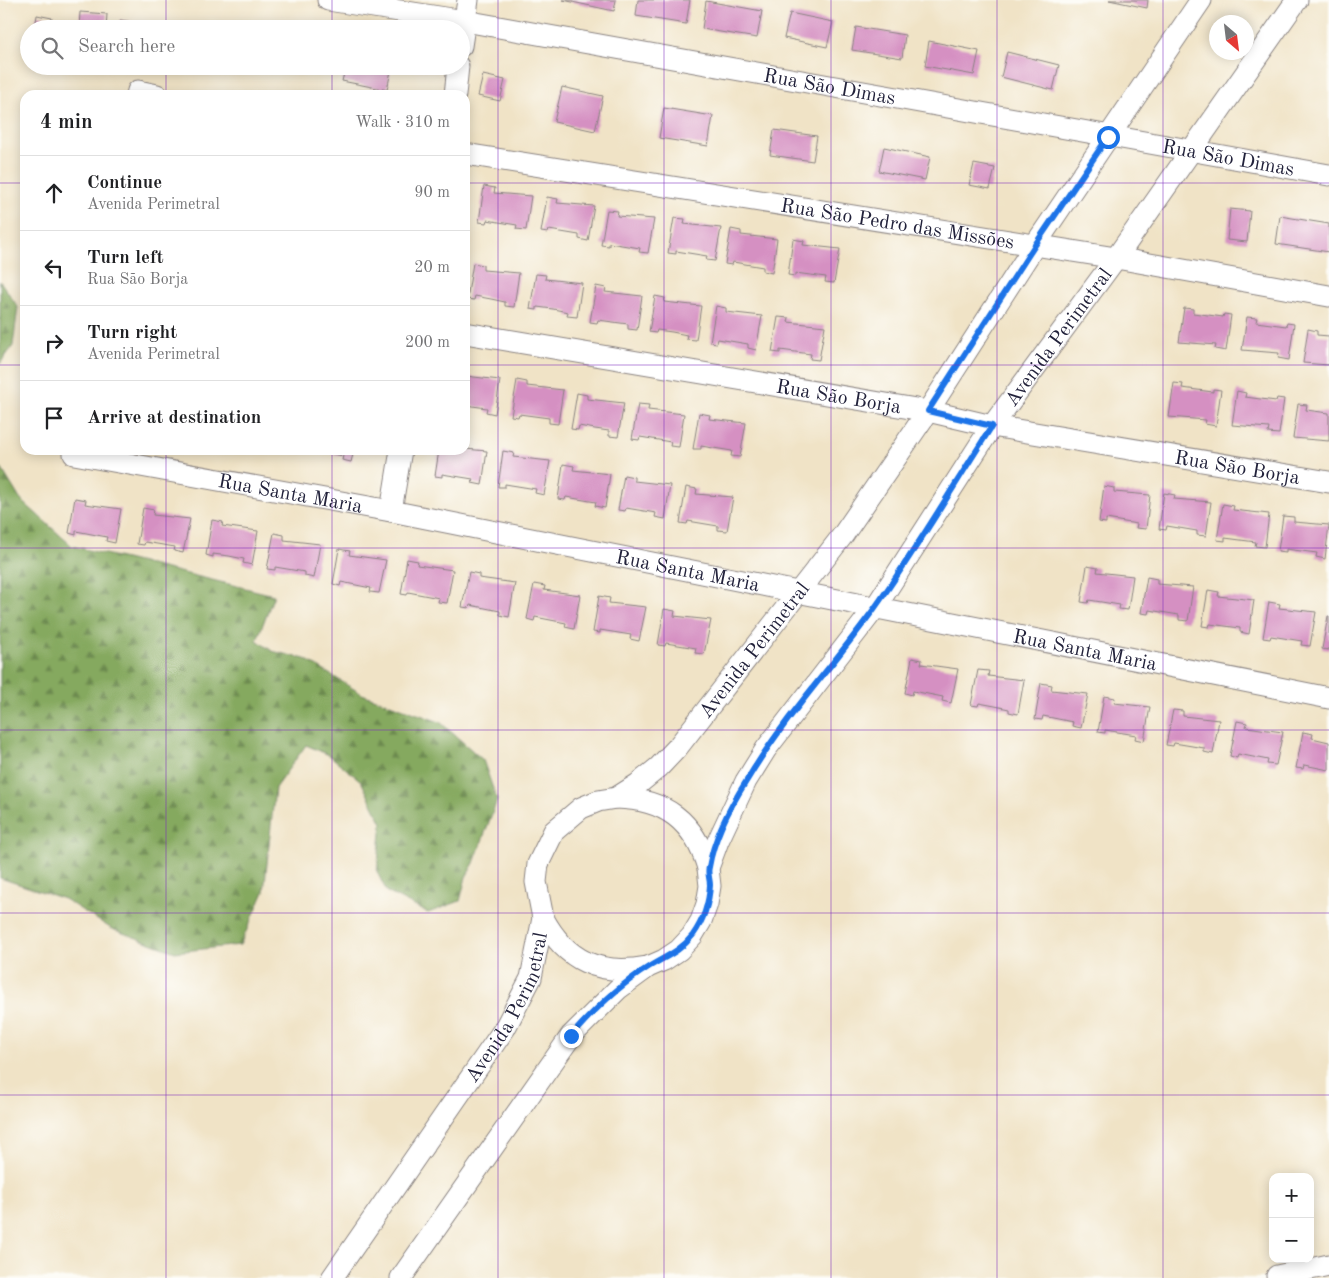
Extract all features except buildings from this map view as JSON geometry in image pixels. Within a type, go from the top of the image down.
[{"type":"street","name":"Rua São Dimas","points":[[328,0],[458,20]]},
{"type":"street","points":[[465,20],[468,0]]},
{"type":"street","name":"Avenida Perimetral","points":[[332,1278],[505,1028],[531,978],[542,918],[537,900],[537,873],[544,847],[554,831],[581,808],[598,801],[616,798],[659,767],[677,748],[843,535],[928,411],[1035,245],[1201,0]]},
{"type":"street","name":"Avenida Perimetral","points":[[401,1278],[571,1036],[611,995],[648,967],[664,960],[679,950],[692,936],[701,921],[710,886],[708,868],[729,814],[761,757],[874,608],[992,426],[1116,258],[1297,0]]},
{"type":"street","name":"Rua São Dimas","points":[[470,22],[1329,175]]},
{"type":"street","points":[[455,90],[457,75]]},
{"type":"street","name":"Rua São Pedro das Missões","points":[[470,155],[1116,258],[1329,296]]},
{"type":"street","name":"Rua São Borja","points":[[470,334],[928,411],[992,426],[1329,482]]},
{"type":"street","name":"Rua Santa Maria","points":[[91,455],[391,511],[1329,698]]},
{"type":"street","points":[[391,511],[400,455]]},
{"type":"street","points":[[616,798],[652,802],[675,815],[694,835],[703,851],[708,868]]},
{"type":"street","points":[[542,918],[551,933],[563,947],[577,958],[594,966],[611,970],[630,970],[648,967]]},
{"type":"street","points":[[1277,1277],[1329,1265]]},
{"type":"green space","points":[[0,281],[18,307],[13,346],[0,364]]},
{"type":"green space","points":[[0,466],[20,499],[72,546],[274,595],[257,640],[272,651],[305,659],[362,694],[440,722],[483,760],[497,800],[474,863],[466,877],[460,901],[428,913],[387,892],[377,872],[382,823],[361,781],[329,755],[306,745],[275,788],[264,892],[240,945],[175,952],[112,929],[64,899],[0,878]]},
{"type":"route","points":[[571,1036],[618,989],[648,967],[664,960],[679,950],[692,936],[701,921],[707,904],[710,886],[708,868],[729,814],[746,781],[766,749],[874,608],[992,426],[928,411],[1035,245],[1108,137]]}]
